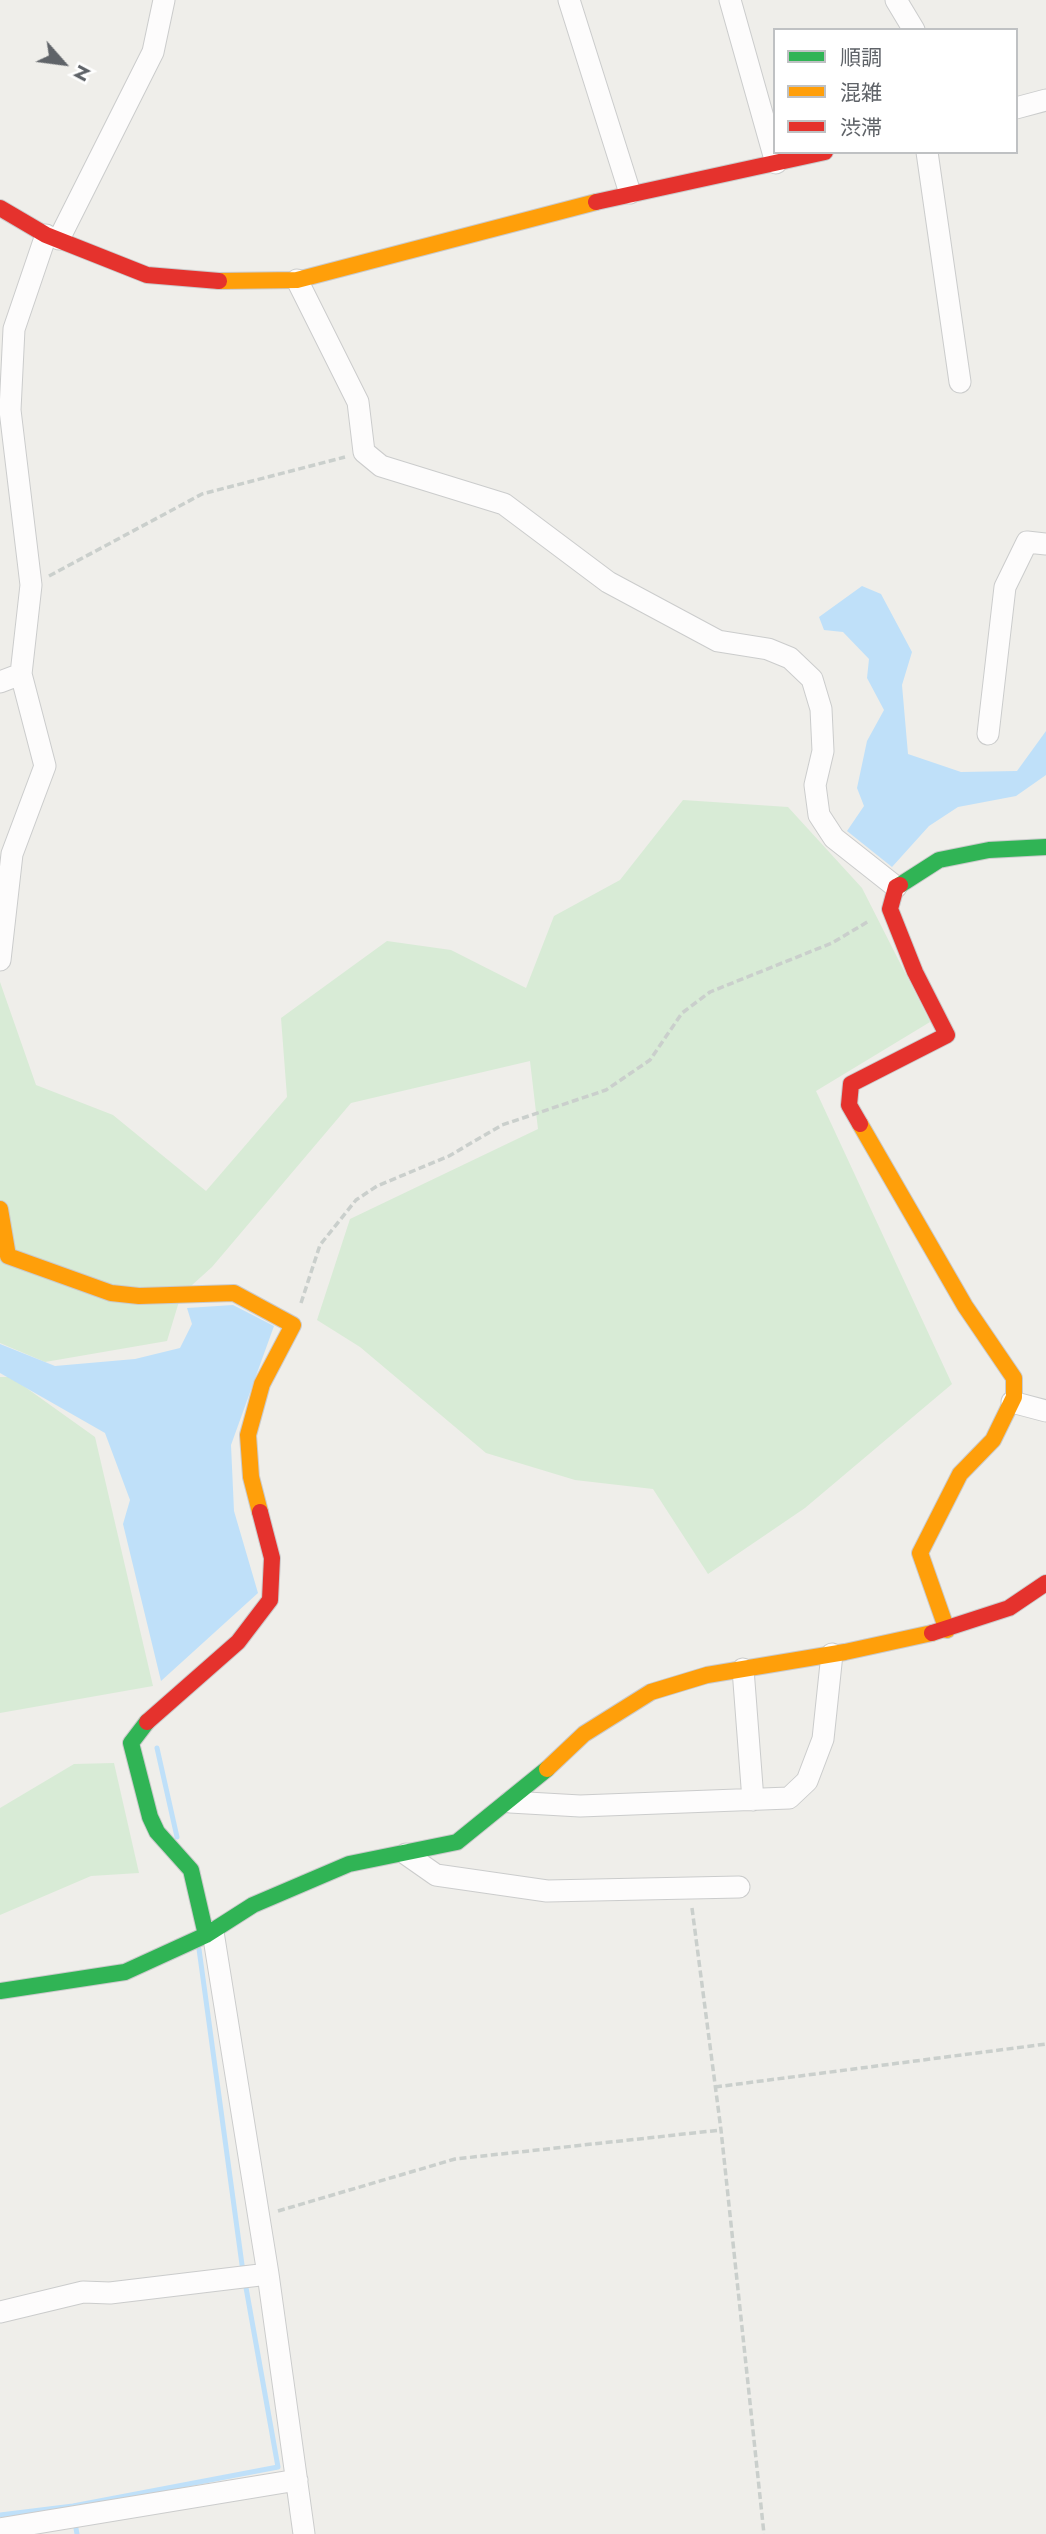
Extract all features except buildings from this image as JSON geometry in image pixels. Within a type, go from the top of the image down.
[{"type":"street","points":[[0,960],[12,854],[45,766],[20,674],[31,585],[10,410],[14,329],[53,237],[153,52],[164,0]]},
{"type":"street","points":[[569,0],[630,193]]},
{"type":"street","points":[[730,0],[773,152]]},
{"type":"street","points":[[896,0],[913,28]]},
{"type":"street","points":[[1018,107],[1046,100]]},
{"type":"street","points":[[773,154],[776,163]]},
{"type":"street","points":[[0,208],[105,261],[147,275],[210,281],[297,281],[630,193],[816,154]]},
{"type":"street","points":[[926,154],[960,382]]},
{"type":"street","points":[[297,281],[358,402],[364,452],[381,466],[505,504],[608,582],[718,641],[768,649],[790,658],[812,678],[821,709],[823,751],[816,785],[818,815],[834,838],[896,887]]},
{"type":"street","points":[[988,734],[1005,587],[1027,542],[1046,544]]},
{"type":"street","points":[[0,682],[20,674]]},
{"type":"street","points":[[947,1630],[920,1553],[960,1474],[993,1440],[1012,1402],[1014,1378],[965,1306],[849,1105],[851,1084],[947,1035],[915,972],[890,909],[896,887],[939,860],[989,850],[1046,847]]},
{"type":"street","points":[[0,1209],[8,1256],[111,1293],[139,1296],[234,1293],[293,1325],[262,1384],[248,1435],[251,1477],[272,1558],[270,1600],[238,1642],[139,1729],[131,1743],[150,1817],[158,1832],[191,1870],[210,1934],[259,2216],[304,2534]]},
{"type":"street","points":[[1012,1402],[1046,1412]]},
{"type":"street","points":[[0,1991],[125,1972],[210,1934],[253,1905],[349,1864],[457,1842],[510,1802],[584,1734],[651,1692],[707,1675],[832,1654],[947,1630],[1009,1608],[1046,1583]]},
{"type":"street","points":[[510,1802],[580,1806],[789,1798],[807,1781],[823,1739],[832,1654]]},
{"type":"street","points":[[743,1669],[753,1800]]},
{"type":"street","points":[[406,1854],[436,1875],[547,1891],[739,1886]]},
{"type":"street","points":[[0,2312],[83,2292],[110,2293],[268,2274]]},
{"type":"street","points":[[0,2529],[297,2480]]},
{"type":"path","points":[[31,585],[202,494],[256,483],[364,452]]},
{"type":"path","points":[[293,1325],[320,1245],[356,1200],[377,1186],[449,1156],[502,1125],[606,1090],[650,1060],[682,1013],[710,992],[832,943],[890,909]]},
{"type":"path","points":[[690,1889],[721,2130],[764,2534]]},
{"type":"path","points":[[715,2087],[1046,2044]]},
{"type":"path","points":[[259,2216],[455,2159],[721,2130]]},
{"type":"green space","points":[[683,800],[788,807],[862,888],[930,1022],[816,1091],[952,1384],[805,1508],[708,1574],[653,1489],[575,1480],[486,1453],[360,1347],[317,1320],[350,1219],[538,1129],[530,1061],[351,1103],[212,1267],[181,1295],[167,1341],[45,1362],[0,1343],[0,982],[36,1085],[113,1115],[206,1191],[287,1097],[281,1018],[387,941],[451,950],[526,988],[554,916],[620,880]]},
{"type":"green space","points":[[0,1377],[11,1377],[95,1437],[153,1686],[0,1713]]},
{"type":"green space","points":[[114,1763],[139,1873],[91,1876],[0,1915],[0,1808],[74,1764]]},
{"type":"water","points":[[862,586],[881,594],[912,652],[902,685],[908,754],[961,772],[1017,771],[1046,731],[1046,775],[1016,796],[958,807],[929,826],[892,867],[847,831],[864,806],[857,788],[867,741],[884,710],[867,678],[869,659],[843,632],[824,630],[819,617]]},
{"type":"water","points":[[233,1305],[274,1326],[231,1445],[234,1511],[258,1593],[161,1681],[123,1524],[130,1500],[105,1433],[0,1373],[0,1344],[55,1366],[135,1359],[180,1348],[192,1324],[187,1308]]},
{"type":"waterway","points":[[157,1748],[177,1837]]},
{"type":"waterway","points":[[199,1949],[243,2272]]},
{"type":"waterway","points":[[0,2515],[73,2506],[278,2467],[245,2282]]},
{"type":"waterway","points":[[75,2523],[77,2534]]},
{"type":"traffic: fast","points":[[900,885],[939,860],[989,850],[1046,847]]},
{"type":"traffic: fast","points":[[147,1722],[131,1743],[150,1817],[157,1832],[191,1870],[206,1935]]},
{"type":"traffic: fast","points":[[0,1991],[125,1972],[206,1935],[253,1905],[349,1864],[457,1842],[547,1769]]},
{"type":"traffic: slow","points":[[219,281],[297,280],[596,202]]},
{"type":"traffic: slow","points":[[860,1124],[965,1306],[1014,1378],[1014,1397],[993,1440],[960,1474],[920,1553],[947,1630]]},
{"type":"traffic: slow","points":[[0,1209],[8,1256],[111,1293],[139,1296],[234,1293],[293,1325],[262,1384],[248,1435],[251,1477],[260,1512]]},
{"type":"traffic: slow","points":[[547,1769],[584,1734],[651,1692],[707,1675],[845,1652],[932,1633]]},
{"type":"traffic: jam","points":[[596,202],[816,154]]},
{"type":"traffic: jam","points":[[0,208],[46,235],[147,275],[219,281]]},
{"type":"traffic: jam","points":[[860,1124],[849,1105],[851,1084],[947,1035],[915,972],[890,909],[896,887],[900,885]]},
{"type":"traffic: jam","points":[[147,1722],[238,1642],[270,1600],[272,1558],[260,1512]]},
{"type":"traffic: jam","points":[[932,1633],[1009,1608],[1046,1583]]}]
